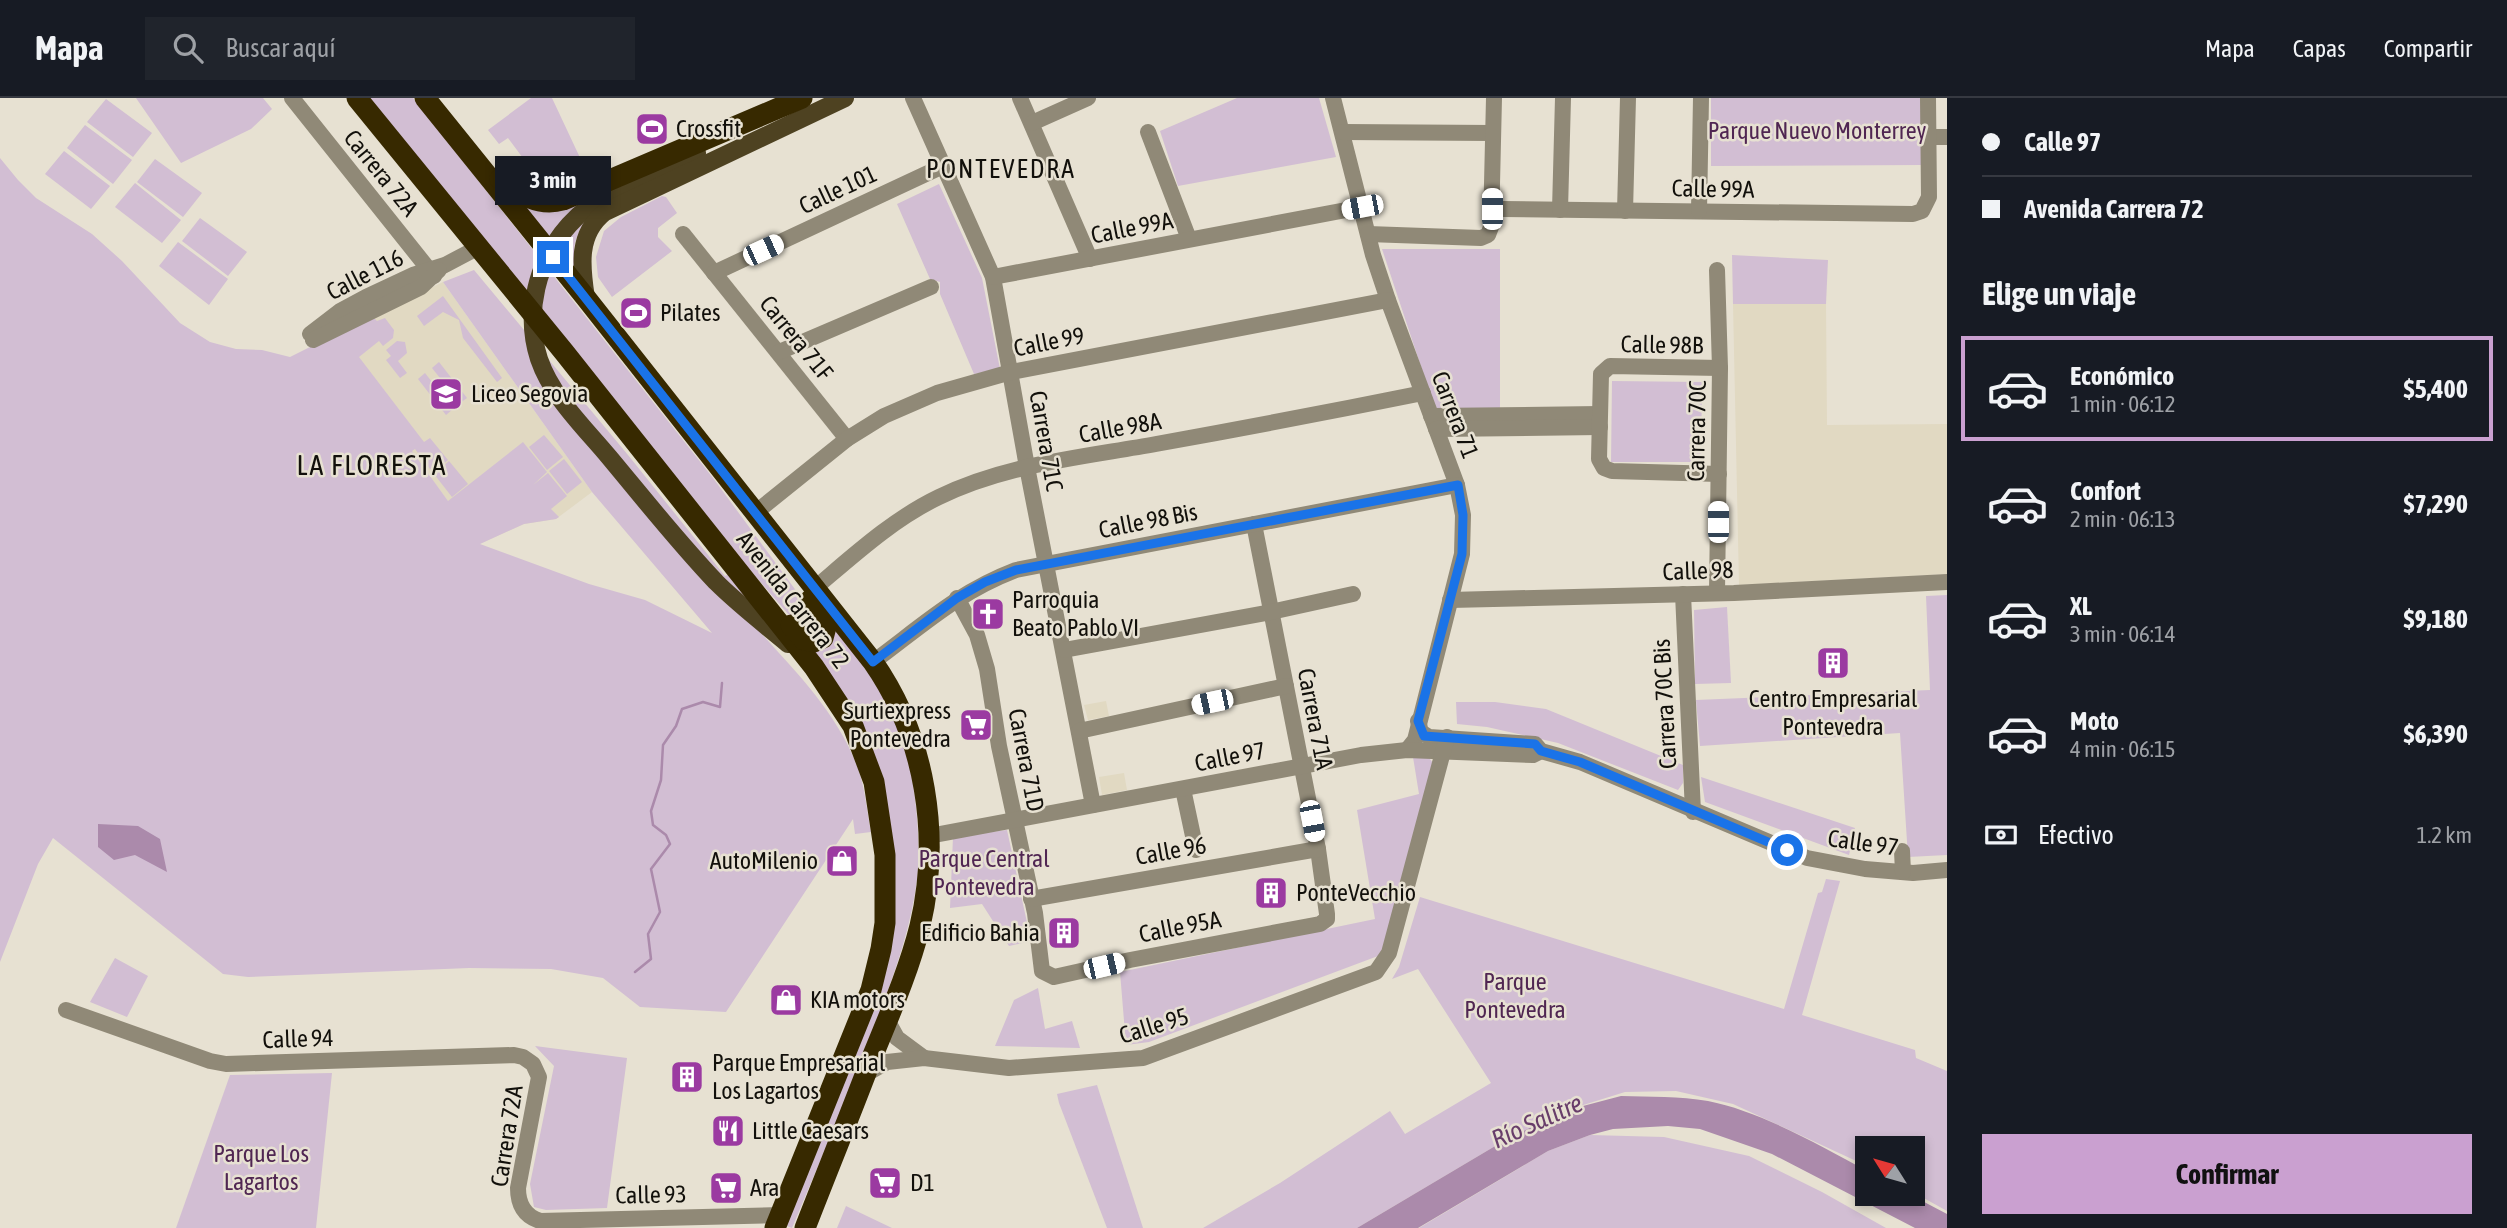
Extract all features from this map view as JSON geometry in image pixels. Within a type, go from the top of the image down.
[{"type":"highway","name":"Avenida Carrera 72","points":[[357,98],[814,667],[853,726],[874,782],[885,855],[885,923],[881,949],[870,990],[778,1221]]},
{"type":"highway","name":"Avenida Carrera 72","points":[[425,98],[873,662],[895,697],[911,733],[919,759],[929,836],[926,894],[920,926],[910,960],[805,1228]]},
{"type":"highway","points":[[470,153],[526,198],[555,203],[802,98]]},
{"type":"highway","points":[[743,578],[783,614],[804,640],[814,642],[823,638],[826,627],[823,620],[786,569],[755,513]]},
{"type":"main road","points":[[810,98],[592,205],[564,232],[546,260],[537,286],[533,317],[536,346],[551,386],[717,582],[814,667]]},
{"type":"main road","points":[[586,298],[582,272],[584,242],[589,228],[605,212],[845,98]]},
{"type":"street","name":"Carrera 72A","points":[[292,98],[436,270]]},
{"type":"street","name":"Carrera 71C","points":[[913,98],[993,276],[1093,805]]},
{"type":"street","points":[[1020,98],[1090,259]]},
{"type":"street","points":[[1032,123],[1088,98]]},
{"type":"street","name":"Carrera 71","points":[[1333,98],[1388,300],[1458,485],[1464,530],[1462,554],[1415,740],[1407,750]]},
{"type":"street","points":[[1368,234],[1481,238],[1488,235],[1492,218],[1494,98]]},
{"type":"street","points":[[1560,210],[1563,98]]},
{"type":"street","points":[[1625,211],[1628,98]]},
{"type":"street","points":[[1699,211],[1701,98]]},
{"type":"street","points":[[1928,98],[1929,137],[1947,137]]},
{"type":"street","points":[[1148,132],[1189,239]]},
{"type":"street","points":[[1343,132],[1493,133]]},
{"type":"street","name":"Calle 99A","points":[[1502,209],[1913,214],[1922,211],[1929,197],[1929,137]]},
{"type":"street","name":"Calle 101","points":[[714,273],[943,166]]},
{"type":"street","name":"Calle 99A","points":[[993,276],[1362,207]]},
{"type":"street","name":"Carrera 71F","points":[[683,234],[847,439]]},
{"type":"street","name":"Calle 116","points":[[312,337],[421,287],[436,270],[479,247]]},
{"type":"street","name":"Carrera 70C","points":[[1717,270],[1720,368],[1717,593]]},
{"type":"street","points":[[779,352],[931,287]]},
{"type":"street","name":"Calle 99","points":[[755,513],[847,439],[911,403],[977,380],[1388,300]]},
{"type":"street","name":"Calle 98B","points":[[1600,420],[1601,374],[1611,366],[1720,368]]},
{"type":"street","name":"Calle 98A","points":[[815,588],[906,515],[970,483],[1027,467],[1238,430],[1423,393]]},
{"type":"street","points":[[1434,422],[1600,420],[1599,459],[1604,468],[1612,471],[1719,474]]},
{"type":"street","name":"Calle 98 Bis","points":[[873,662],[957,598],[985,582],[1016,570],[1458,485]]},
{"type":"street","name":"Carrera 71A","points":[[1254,524],[1318,849],[1327,914],[1323,922]]},
{"type":"street","name":"Calle 98","points":[[1450,600],[1717,593],[1947,582]]},
{"type":"street","points":[[1064,650],[1272,612],[1353,594]]},
{"type":"street","name":"Carrera 70C Bis","points":[[1683,594],[1693,812]]},
{"type":"street","name":"Carrera 71D","points":[[957,598],[977,635],[987,669],[999,746],[1031,899],[1041,968],[1047,975]]},
{"type":"street","points":[[1079,731],[1286,686]]},
{"type":"street","name":"Calle 97","points":[[1418,721],[1424,736],[1446,743],[1533,755],[1541,751],[1580,762],[1807,858],[1852,867],[1903,872],[1947,870]]},
{"type":"street","name":"Calle 97","points":[[929,836],[1361,755],[1446,743]]},
{"type":"street","name":"Calle 95","points":[[866,1074],[887,1062],[924,1058],[1009,1068],[1143,1058],[1376,972],[1389,953],[1446,743]]},
{"type":"street","points":[[1183,789],[1196,850]]},
{"type":"street","name":"Calle 96","points":[[1031,899],[1318,849]]},
{"type":"street","points":[[1902,851],[1903,872]]},
{"type":"street","name":"Calle 95A","points":[[1047,975],[1054,977],[1323,922]]},
{"type":"street","name":"Calle 94","points":[[66,1010],[226,1064],[514,1055],[523,1057],[535,1068]]},
{"type":"street","points":[[887,1020],[897,1038],[924,1058]]},
{"type":"street","name":"Carrera 72A","points":[[524,1212],[518,1198],[518,1188],[539,1080],[535,1068]]},
{"type":"street","name":"Calle 93","points":[[524,1212],[540,1221],[778,1221]]},
{"type":"shaded area","name":"Liceo Segovia","points":[[443,282],[592,492],[556,519],[524,524],[479,544],[329,337]]},
{"type":"shaded area","points":[[1733,304],[1826,304],[1827,425],[1947,424],[1947,574],[1739,585]]},
{"type":"shaded area","points":[[1106,701],[1109,716],[1088,720],[1084,705]]},
{"type":"shaded area","points":[[1124,773],[1127,790],[1102,795],[1099,777]]},
{"type":"shaded area","points":[[98,824],[138,826],[160,839],[167,872],[135,855],[114,860],[98,847]]},
{"type":"shaded area","points":[[1621,1096],[1676,1097],[1728,1106],[1769,1121],[1855,1165],[1855,1197],[1772,1154],[1700,1129],[1668,1126],[1613,1129],[1548,1151],[1418,1228],[1357,1228],[1507,1139],[1564,1111]]},
{"type":"shaded area","points":[[1925,1202],[1947,1214],[1947,1228],[1915,1228],[1872,1206],[1925,1206]]},
{"type":"green space","points":[[136,98],[263,98],[272,109],[251,129],[181,163]]},
{"type":"green space","points":[[368,98],[413,98],[713,478],[814,615],[817,633],[802,630],[723,539]]},
{"type":"green space","points":[[531,98],[552,98],[590,179],[549,193],[508,138],[499,144],[488,130]]},
{"type":"green space","points":[[1237,98],[1319,98],[1336,157],[1178,186],[1160,131]]},
{"type":"green space","name":"Parque Nuevo Monterrey","points":[[1711,98],[1923,98],[1923,165],[1711,166]]},
{"type":"green space","points":[[106,99],[152,133],[133,157],[87,122]]},
{"type":"green space","points":[[85,125],[132,160],[113,184],[67,148]]},
{"type":"green space","points":[[64,151],[110,186],[91,209],[45,174]]},
{"type":"green space","points":[[0,158],[36,198],[92,234],[122,261],[180,323],[210,342],[290,357],[372,316],[377,321],[385,318],[394,330],[393,338],[383,346],[379,341],[359,357],[424,442],[430,438],[448,460],[433,473],[415,449],[412,451],[448,501],[523,442],[547,472],[533,485],[548,473],[567,496],[551,509],[559,517],[556,519],[524,524],[480,544],[589,584],[645,600],[712,633],[592,492],[443,282],[474,270],[725,576],[730,574],[760,614],[759,631],[828,712],[858,768],[871,832],[855,834],[853,819],[726,1012],[640,1007],[603,978],[551,969],[469,968],[248,977],[223,974],[53,838],[38,864],[0,962]]},
{"type":"green space","points":[[155,159],[202,193],[183,217],[137,182]]},
{"type":"green space","points":[[135,183],[181,220],[162,243],[115,207]]},
{"type":"green space","points":[[939,184],[982,278],[1000,369],[974,374],[940,294],[940,282],[930,279],[897,204]]},
{"type":"green space","points":[[662,196],[666,197],[677,213],[658,228],[658,237],[672,251],[612,297],[598,277],[596,257],[604,231],[621,217]]},
{"type":"green space","points":[[521,203],[577,203],[588,217],[575,242],[577,270]]},
{"type":"green space","points":[[200,218],[247,252],[228,276],[182,241]]},
{"type":"green space","points":[[178,242],[228,279],[209,305],[159,266]]},
{"type":"green space","points":[[1382,249],[1500,249],[1500,409],[1435,409]]},
{"type":"green space","points":[[1732,255],[1828,260],[1826,304],[1733,304]]},
{"type":"green space","points":[[443,296],[502,378],[497,382],[463,338],[459,320],[443,312],[424,326],[417,316]]},
{"type":"green space","points":[[397,341],[405,342],[407,353],[398,361],[407,373],[400,378],[386,360],[391,356],[386,350]]},
{"type":"green space","points":[[439,362],[467,398],[460,403],[432,368]]},
{"type":"green space","points":[[425,373],[453,409],[446,415],[418,379]]},
{"type":"green space","points":[[1612,381],[1702,382],[1701,462],[1611,462]]},
{"type":"green space","points":[[544,435],[563,457],[547,470],[529,447]]},
{"type":"green space","points":[[564,459],[582,482],[567,494],[549,471]]},
{"type":"green space","points":[[449,461],[468,484],[452,497],[434,474]]},
{"type":"green space","points":[[1947,595],[1947,855],[1908,857],[1900,733],[1700,746],[1696,700],[1930,690],[1926,596]]},
{"type":"green space","points":[[1727,607],[1731,683],[1695,684],[1694,610]]},
{"type":"green space","points":[[833,627],[879,688],[900,728],[913,783],[918,825],[917,880],[911,914],[892,980],[860,1066],[792,1228],[784,1225],[859,1042],[893,840],[808,646]]},
{"type":"green space","points":[[1456,702],[1495,702],[1546,709],[1683,765],[1683,783],[1678,790],[1558,743],[1487,727],[1457,724]]},
{"type":"green space","points":[[1426,754],[1433,763],[1384,949],[1378,956],[1149,1042],[1126,1045],[1120,972],[1375,919],[1357,810],[1419,794],[1413,757]]},
{"type":"green space","points":[[1701,777],[1855,828],[1849,855],[1705,802]]},
{"type":"green space","name":"Parque Central Pontevedra","points":[[1007,830],[1031,941],[1009,946],[982,904],[950,908],[953,837]]},
{"type":"green space","name":"Parque Pontevedra","points":[[1826,879],[1840,881],[1802,1015],[1915,1050],[1916,1058],[1947,1071],[1947,1211],[1925,1199],[1925,1136],[1855,1136],[1855,1160],[1733,1104],[1676,1091],[1625,1092],[1564,1111],[1507,1139],[1357,1228],[1203,1228],[1280,1183],[1390,1111],[1405,1134],[1491,1083],[1418,969],[1392,979],[1399,967],[1420,897],[1784,1009],[1818,893],[1822,892]]},
{"type":"green space","points":[[115,958],[148,976],[127,1017],[90,1002]]},
{"type":"green space","points":[[1038,988],[1045,1029],[1072,1021],[1080,1048],[995,1046],[1014,1000]]},
{"type":"green space","points":[[535,1046],[627,1058],[607,1208],[546,1210],[534,1207],[530,1184],[554,1066]]},
{"type":"green space","name":"Parque Los Lagartos","points":[[332,1073],[316,1228],[176,1228],[230,1075]]},
{"type":"green space","points":[[1097,1085],[1143,1228],[1107,1228],[1059,1103],[1057,1094]]},
{"type":"green space","points":[[1590,1135],[1664,1137],[1749,1156],[1886,1228],[1419,1228],[1548,1151]]},
{"type":"green space","points":[[846,1206],[892,1228],[837,1228]]},
{"type":"waterway","points":[[635,972],[651,959],[648,934],[660,912],[651,869],[670,844],[666,835],[653,825],[651,811],[661,780],[663,745],[676,726],[682,709],[703,702],[720,707],[722,683]]},
{"type":"place","name":"Crossfit","points":[[652,129]]},
{"type":"place","name":"Pilates","points":[[636,313]]},
{"type":"place","name":"Liceo Segovia","points":[[446,394]]},
{"type":"place","name":"Parroquia Beato Pablo VI","points":[[988,614]]},
{"type":"place","name":"Centro Empresarial Pontevedra","points":[[1833,663]]},
{"type":"place","name":"Surtiexpress Pontevedra","points":[[976,725]]},
{"type":"place","name":"AutoMilenio","points":[[842,861]]},
{"type":"place","name":"PonteVecchio","points":[[1271,893]]},
{"type":"place","name":"Edificio Bahia","points":[[1064,933]]},
{"type":"place","name":"KIA motors","points":[[786,1000]]},
{"type":"place","name":"Parque Empresarial Los Lagartos","points":[[687,1077]]},
{"type":"place","name":"Little Caesars","points":[[728,1131]]},
{"type":"place","name":"D1","points":[[885,1183]]},
{"type":"place","name":"Ara","points":[[726,1188]]},
{"type":"district","name":"PONTEVEDRA","points":[[1001,169]]},
{"type":"district","name":"LA FLORESTA","points":[[372,465]]},
{"type":"route","points":[[553,257],[873,662],[957,598],[985,582],[1016,570],[1458,485],[1464,530],[1462,554],[1418,721],[1424,736],[1535,744],[1541,751],[1580,762],[1787,850]]},
{"type":"water label","name":"Río Salitre","points":[[1537,1121]]}]
